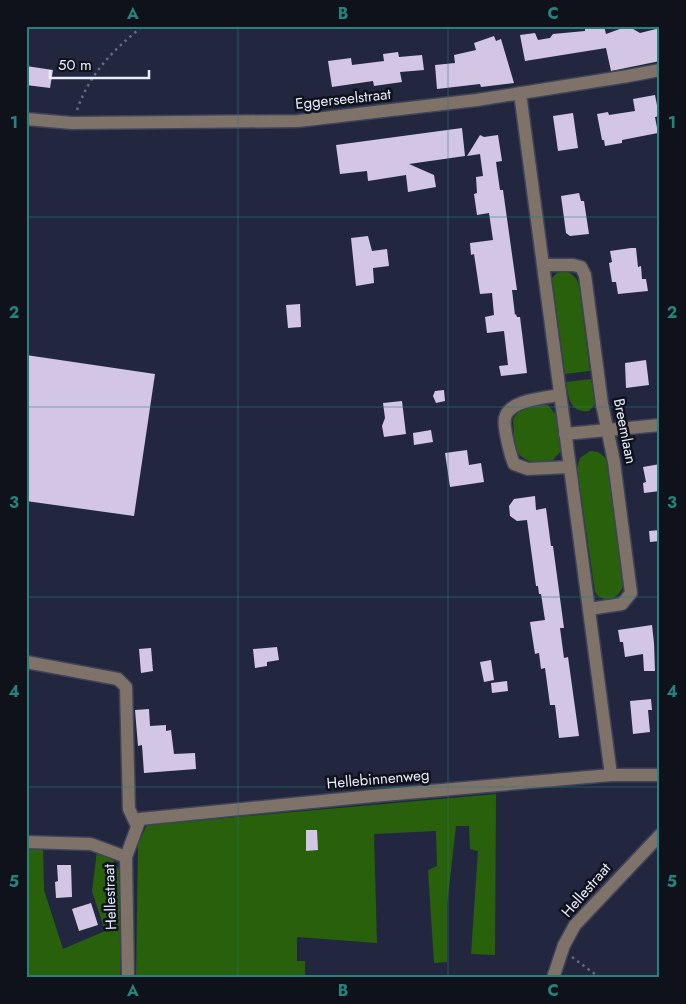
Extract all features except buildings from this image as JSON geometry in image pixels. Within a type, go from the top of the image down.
[{"type":"street","name":"Eggerseelstraat","points":[[26,119],[72,123],[298,121],[445,104],[660,70]]},
{"type":"street","points":[[520,93],[611,775]]},
{"type":"street","name":"Breemlaan","points":[[544,265],[574,265],[581,267],[584,275],[602,404],[614,462],[631,593],[622,604],[589,608]]},
{"type":"street","points":[[559,395],[525,402],[512,407],[506,414],[504,422],[509,451],[514,464],[528,468],[569,468]]},
{"type":"street","points":[[565,434],[660,425]]},
{"type":"street","points":[[26,662],[118,679],[126,687],[129,809],[137,826],[126,857]]},
{"type":"street","name":"Hellebinnenweg","points":[[137,826],[140,819],[153,817],[611,775],[660,775]]},
{"type":"street","name":"Hellestraat","points":[[553,978],[562,950],[575,925],[660,835]]},
{"type":"street","name":"Hellestraat","points":[[26,842],[91,844],[126,857],[128,978]]},
{"type":"path","points":[[72,123],[82,94],[96,71],[128,38],[143,26]]},
{"type":"path","points":[[562,950],[600,978]]},
{"type":"green space","points":[[565,271],[574,276],[579,285],[590,371],[565,374],[552,278],[557,273]]},
{"type":"green space","points":[[591,379],[596,403],[589,411],[583,411],[574,407],[571,403],[566,382]]},
{"type":"green space","points":[[534,405],[548,405],[557,416],[561,451],[552,461],[541,463],[528,461],[515,451],[513,419],[520,409]]},
{"type":"green space","points":[[590,451],[601,454],[609,464],[624,582],[620,592],[608,599],[603,599],[595,592],[577,468],[580,458]]},
{"type":"green space","points":[[496,794],[495,955],[471,954],[478,851],[470,849],[469,826],[456,826],[447,905],[447,962],[434,963],[428,870],[437,866],[436,831],[374,834],[377,943],[297,937],[297,961],[305,961],[305,975],[268,978],[136,978],[138,844],[147,825]]},
{"type":"green space","points":[[26,846],[43,846],[44,890],[63,949],[105,931],[92,891],[97,851],[112,858],[120,872],[120,978],[26,978]]}]
